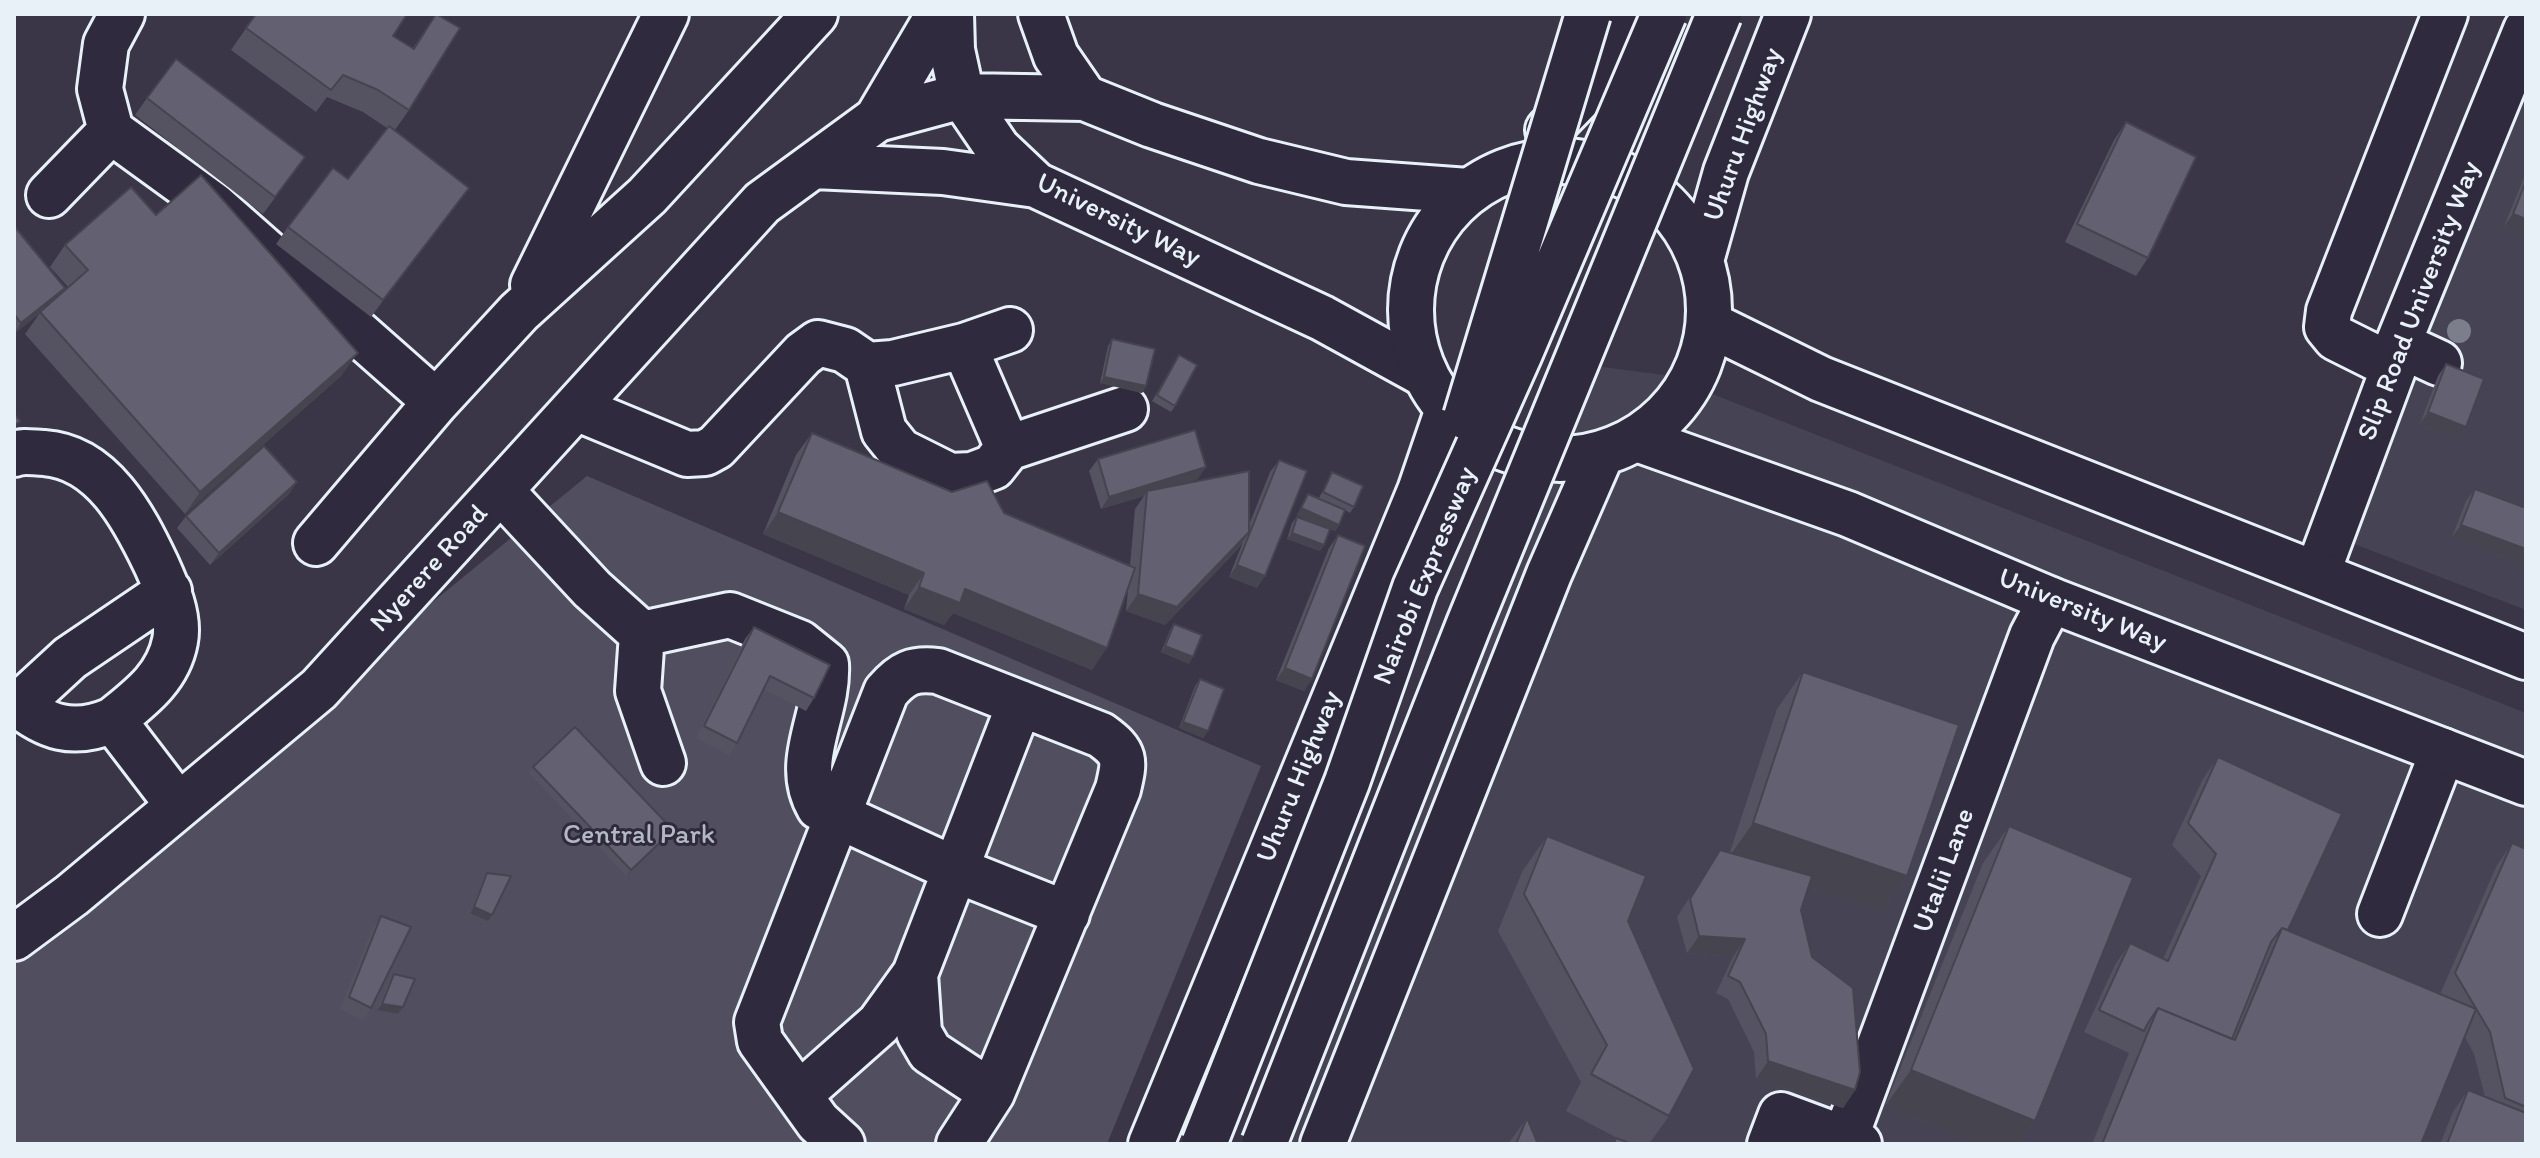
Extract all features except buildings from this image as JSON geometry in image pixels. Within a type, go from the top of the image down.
[{"type":"main road","points":[[122,14],[106,44],[100,89],[111,131],[213,205],[436,402]]},
{"type":"main road","points":[[519,312],[583,189],[666,14]]},
{"type":"main road","points":[[316,543],[436,402],[519,312],[647,196],[815,14]]},
{"type":"main road","points":[[877,119],[939,14]]},
{"type":"main road","points":[[951,14],[952,50],[962,96],[1085,98],[1152,125],[1259,161],[1346,182],[1468,191]]},
{"type":"main road","points":[[1041,14],[1056,56],[1085,98]]},
{"type":"main road","points":[[1415,588],[1588,14]]},
{"type":"main road","points":[[1424,374],[1412,335],[1411,294],[1417,268],[1439,220],[1468,191],[1510,168],[1588,89],[1628,14]]},
{"type":"main road","name":"Nairobi Expressway","points":[[1204,1144],[1347,782],[1415,588],[1520,353],[1664,14]]},
{"type":"main road","name":"Nairobi Expressway","points":[[1264,1144],[1469,624],[1719,14]]},
{"type":"main road","name":"Uhuru Highway","points":[[1702,257],[1726,172],[1788,14]]},
{"type":"main road","points":[[2439,363],[2336,338],[2327,327],[2329,311],[2445,14]]},
{"type":"main road","name":"Slip Road University Way","points":[[2317,574],[2396,355],[2526,30]]},
{"type":"main road","name":"Nyerere Road","points":[[14,938],[319,689],[762,203],[877,119],[962,96]]},
{"type":"main road","name":"University Way","points":[[962,96],[998,149],[1036,185],[1322,318],[1424,374],[1448,409],[1480,437],[1519,454],[1619,447],[1848,514],[2051,600],[2526,783]]},
{"type":"main road","points":[[49,195],[111,131]]},
{"type":"main road","points":[[1323,1144],[1532,618],[1619,447],[1675,408],[1700,365],[1709,324],[1702,257],[1653,193],[1609,169],[1559,160],[1510,168]]},
{"type":"main road","points":[[814,166],[943,172],[1036,185]]},
{"type":"main road","points":[[1709,324],[1835,384],[2526,657]]},
{"type":"main road","points":[[576,408],[687,454],[705,453],[716,447],[803,354],[818,343],[845,350],[867,365],[893,363],[964,346],[1010,330]]},
{"type":"main road","points":[[964,346],[1008,448]]},
{"type":"main road","points":[[867,365],[884,431],[900,451],[950,476],[972,475],[993,467],[1008,448],[1125,409]]},
{"type":"main road","name":"Uhuru Highway","points":[[1151,1144],[1420,491],[1448,409]]},
{"type":"main road","points":[[14,454],[54,454],[98,478],[133,518],[169,591],[176,638],[167,665],[146,693],[113,720],[87,729],[59,730],[16,703],[70,658],[169,591]]},
{"type":"main road","points":[[501,491],[592,589],[642,634]]},
{"type":"main road","name":"Utalii Lane","points":[[1849,1142],[2032,636],[2051,600]]},
{"type":"main road","points":[[642,634],[730,615],[800,643],[826,664],[824,699],[806,767],[808,789],[819,807],[954,869],[1067,914]]},
{"type":"main road","points":[[642,634],[638,691],[663,763]]},
{"type":"main road","points":[[842,1144],[818,1122],[760,1041],[757,1022],[835,815],[886,692],[900,675],[919,669],[938,671],[1101,735],[1119,748],[1124,766],[1067,914],[992,1093],[959,1144]]},
{"type":"main road","points":[[800,1094],[879,1024],[915,974],[1020,703]]},
{"type":"main road","points":[[113,720],[178,805]]},
{"type":"main road","points":[[2380,914],[2443,751]]},
{"type":"main road","points":[[915,974],[919,1033],[930,1052],[992,1093]]},
{"type":"main road","points":[[1770,1144],[1781,1115],[1849,1142]]},
{"type":"shaded area","points":[[2510,14],[2526,14],[2526,610],[2310,527],[2371,384],[2367,366]]},
{"type":"shaded area","points":[[1602,367],[1664,375],[2526,713],[2526,1144],[1281,1144],[1471,587]]},
{"type":"green space","name":"Central Park","points":[[587,476],[1261,766],[1107,1144],[14,1144],[14,944]]}]
